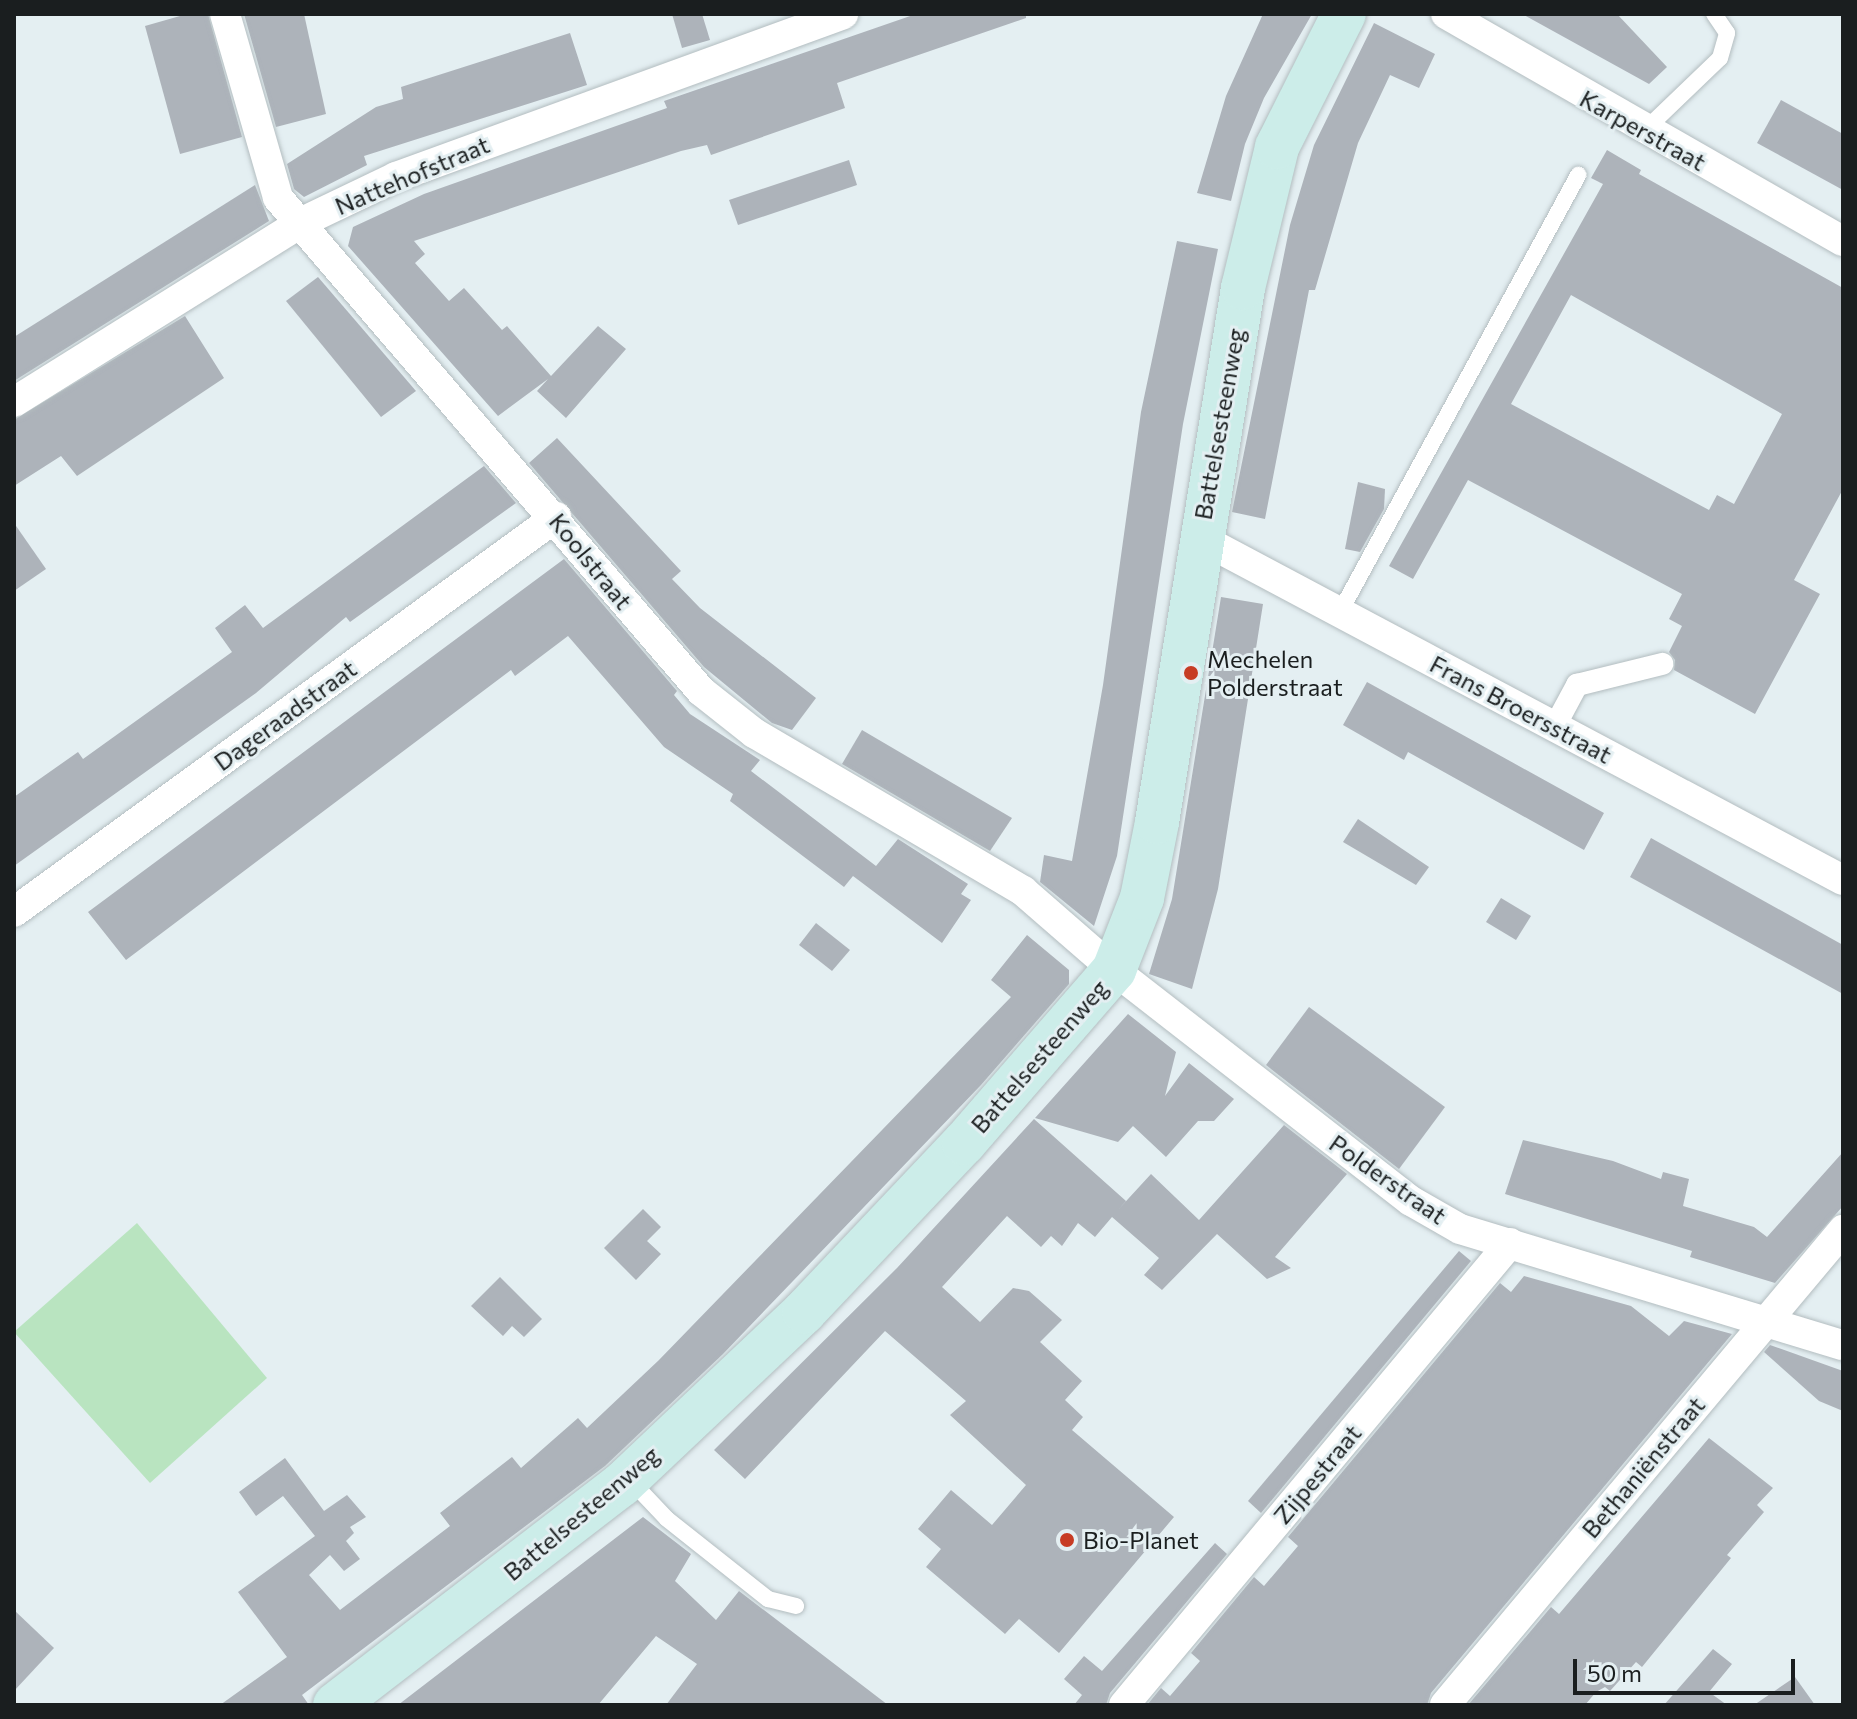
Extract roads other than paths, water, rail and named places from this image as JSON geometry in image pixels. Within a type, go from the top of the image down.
[{"type":"main road","name":"Battelsesteenweg","points":[[335,1705],[628,1478],[804,1312],[964,1143],[1114,970],[1142,898],[1157,822],[1200,538],[1243,288],[1277,147],[1344,14]]},
{"type":"street","name":"Koolstraat","points":[[225,14],[278,198],[556,517],[701,691],[754,733],[1023,891],[1114,970]]},
{"type":"street","name":"Nattehofstraat","points":[[14,402],[300,223],[396,177],[843,14]]},
{"type":"street","name":"Karperstraat","points":[[1446,14],[1644,131],[1843,241]]},
{"type":"street","name":"Dageraadstraat","points":[[14,912],[556,517]]},
{"type":"street","name":"Frans Broersstraat","points":[[1200,538],[1843,880]]},
{"type":"street","points":[[1555,726],[1577,685],[1662,664]]},
{"type":"street","name":"Polderstraat","points":[[1114,970],[1411,1201],[1460,1229],[1843,1345]]},
{"type":"street","name":"Bethaniënstraat","points":[[1445,1705],[1843,1230]]},
{"type":"street","name":"Zijpestraat","points":[[1124,1705],[1510,1243]]},
{"type":"lane","points":[[1644,131],[1720,58],[1727,33],[1714,14]]},
{"type":"lane","points":[[1340,612],[1578,175]]},
{"type":"lane","points":[[628,1478],[667,1519],[768,1599],[796,1606]]},
{"type":"place","name":"Mechelen Polderstraat","points":[[1191,673]]},
{"type":"place","name":"Bio-Planet","points":[[1067,1540]]}]
